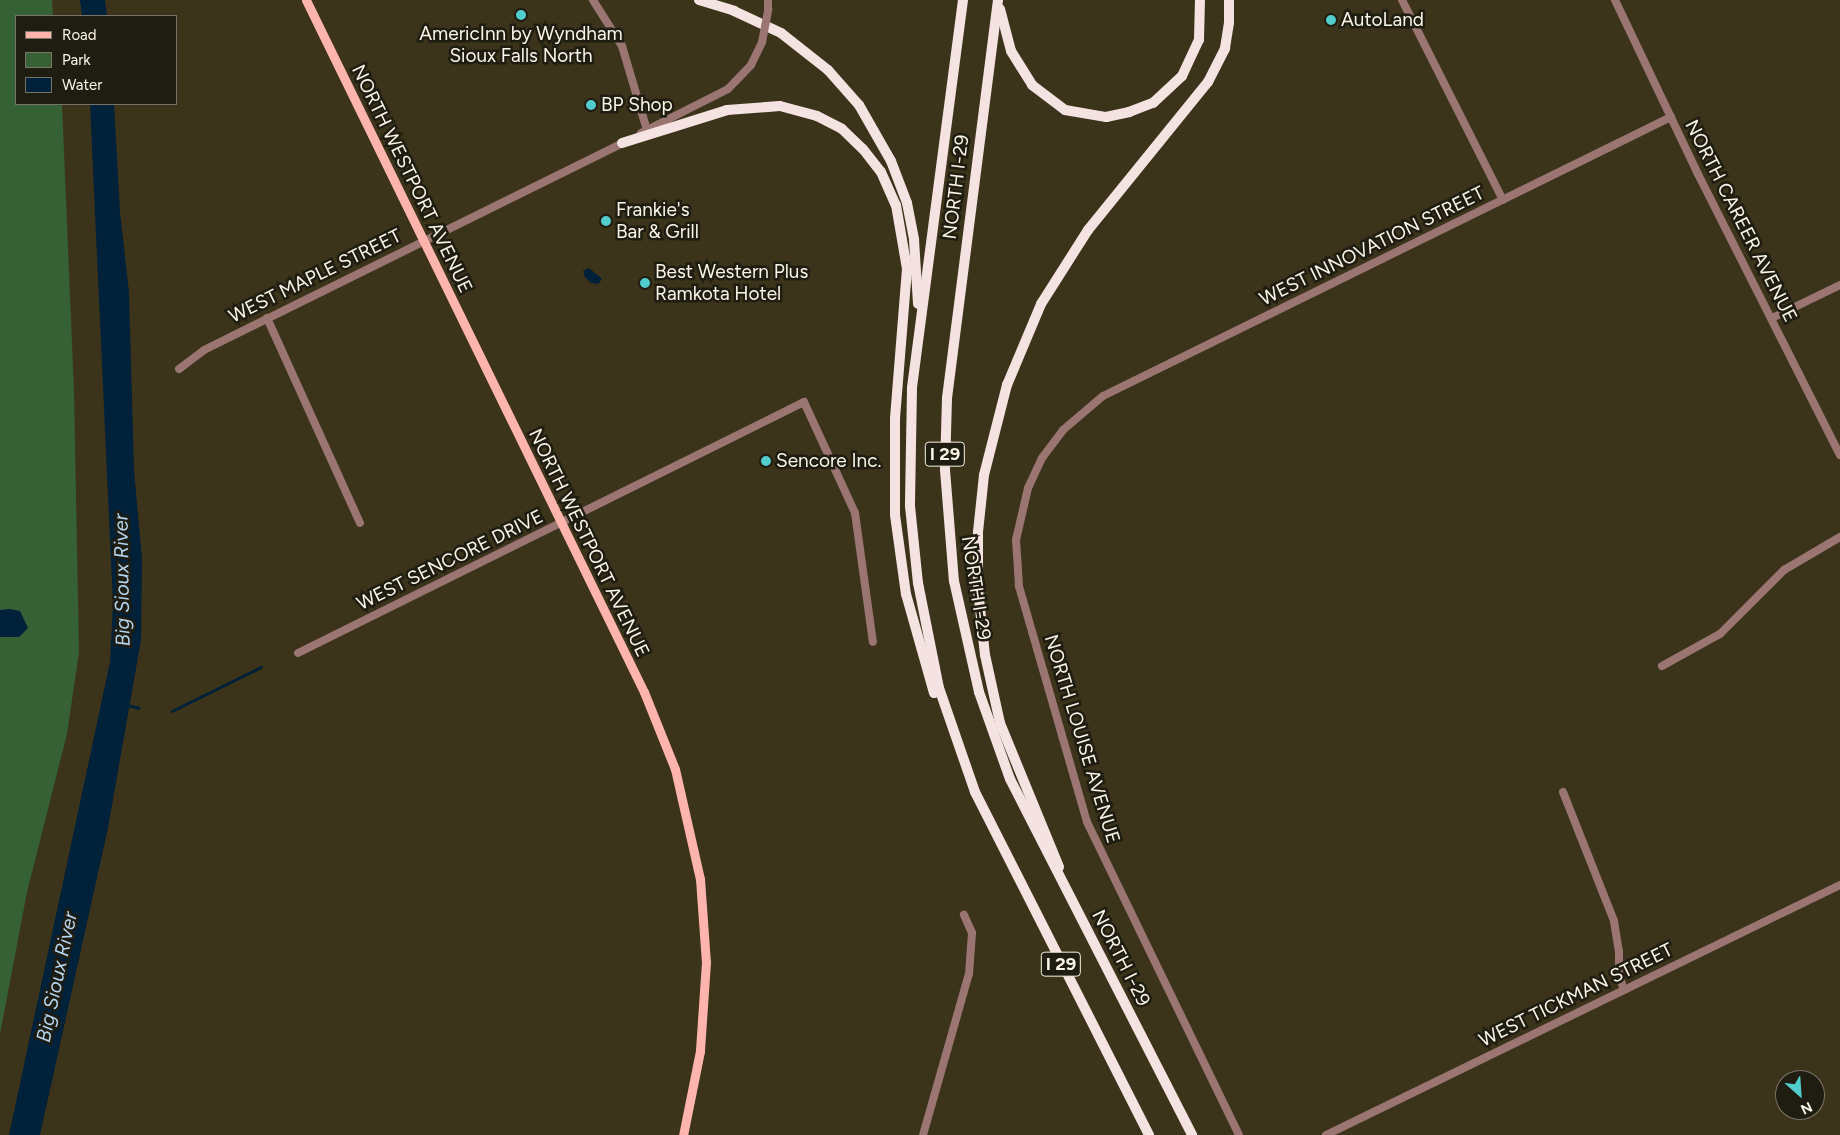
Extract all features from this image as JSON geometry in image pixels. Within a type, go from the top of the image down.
[{"type":"highway","points":[[699,0],[747,16],[797,44],[844,87],[880,136],[901,184],[914,240],[918,298],[914,364]]},
{"type":"highway","name":"NORTH I-29","points":[[963,0],[914,364],[909,463],[912,532],[926,633],[945,708],[975,792],[994,834],[1149,1135]]},
{"type":"highway","points":[[998,1],[1011,51],[1032,85],[1065,110],[1106,117],[1153,103],[1182,76],[1198,40],[1200,0]]},
{"type":"highway","points":[[1065,887],[1055,851],[1008,744],[988,671],[978,589],[978,532],[984,475],[1007,384],[1041,304],[1088,230],[1208,82],[1225,48],[1229,22],[1229,0]]},
{"type":"highway","name":"NORTH I-29","points":[[998,1],[951,355],[946,429],[948,528],[960,616],[987,718],[1014,788],[1192,1135]]},
{"type":"highway","points":[[622,142],[647,133],[747,106],[797,109],[829,121],[854,139],[888,184],[900,222],[907,278],[894,428],[896,525],[906,594],[924,662],[935,695],[945,708]]},
{"type":"main road","name":"NORTH WESTPORT AVENUE","points":[[306,0],[661,731],[693,839],[704,919],[704,1007],[700,1051],[682,1135]]},
{"type":"street","points":[[593,0],[622,46],[647,133],[728,89],[751,64],[762,42],[768,0]]},
{"type":"street","points":[[1402,0],[1503,200]]},
{"type":"street","name":"NORTH CAREER AVENUE","points":[[1615,0],[1671,117],[1840,455]]},
{"type":"street","name":"WEST INNOVATION STREET","points":[[1089,406],[1118,387],[1671,117]]},
{"type":"street","name":"WEST MAPLE STREET","points":[[179,369],[197,354],[267,318],[622,142]]},
{"type":"street","points":[[1772,318],[1839,289]]},
{"type":"street","points":[[267,318],[360,522]]},
{"type":"street","name":"WEST SENCORE DRIVE","points":[[298,653],[804,402],[855,514],[873,642]]},
{"type":"street","name":"NORTH LOUISE AVENUE","points":[[1089,406],[1052,444],[1028,488],[1016,540],[1019,586],[1091,834],[1239,1135]]},
{"type":"street","points":[[1662,666],[1720,634],[1784,570],[1840,537]]},
{"type":"street","points":[[1563,792],[1614,921],[1620,951],[1618,976],[1624,990]]},
{"type":"street","name":"WEST TICKMAN STREET","points":[[1326,1135],[1840,885]]},
{"type":"street","points":[[923,1135],[969,974],[972,933],[964,915]]},
{"type":"green space","points":[[0,0],[52,0],[53,15],[15,15],[15,105],[62,105],[74,391],[79,652],[67,734],[27,892],[0,1034]]},
{"type":"water","points":[[80,0],[105,0],[107,15],[82,15]]},
{"type":"water","name":"Big Sioux River","points":[[90,105],[114,105],[120,212],[129,292],[134,470],[142,559],[141,640],[108,828],[40,1135],[9,1135],[110,662],[113,604]]},
{"type":"water","points":[[589,268],[602,279],[598,284],[591,283],[585,277],[583,271]]},
{"type":"water","points":[[0,610],[20,611],[28,628],[19,637],[0,637]]},
{"type":"waterway","points":[[172,711],[261,667]]},
{"type":"waterway","points":[[128,705],[139,708]]},
{"type":"place","name":"AmericInn by Wyndham Sioux Falls North","points":[[521,15]]},
{"type":"place","name":"AutoLand","points":[[1331,20]]},
{"type":"place","name":"BP Shop","points":[[591,105]]},
{"type":"place","name":"Frankie's Bar & Grill","points":[[606,221]]},
{"type":"place","name":"Best Western Plus Ramkota Hotel","points":[[645,283]]},
{"type":"place","name":"Sencore Inc.","points":[[766,461]]}]
